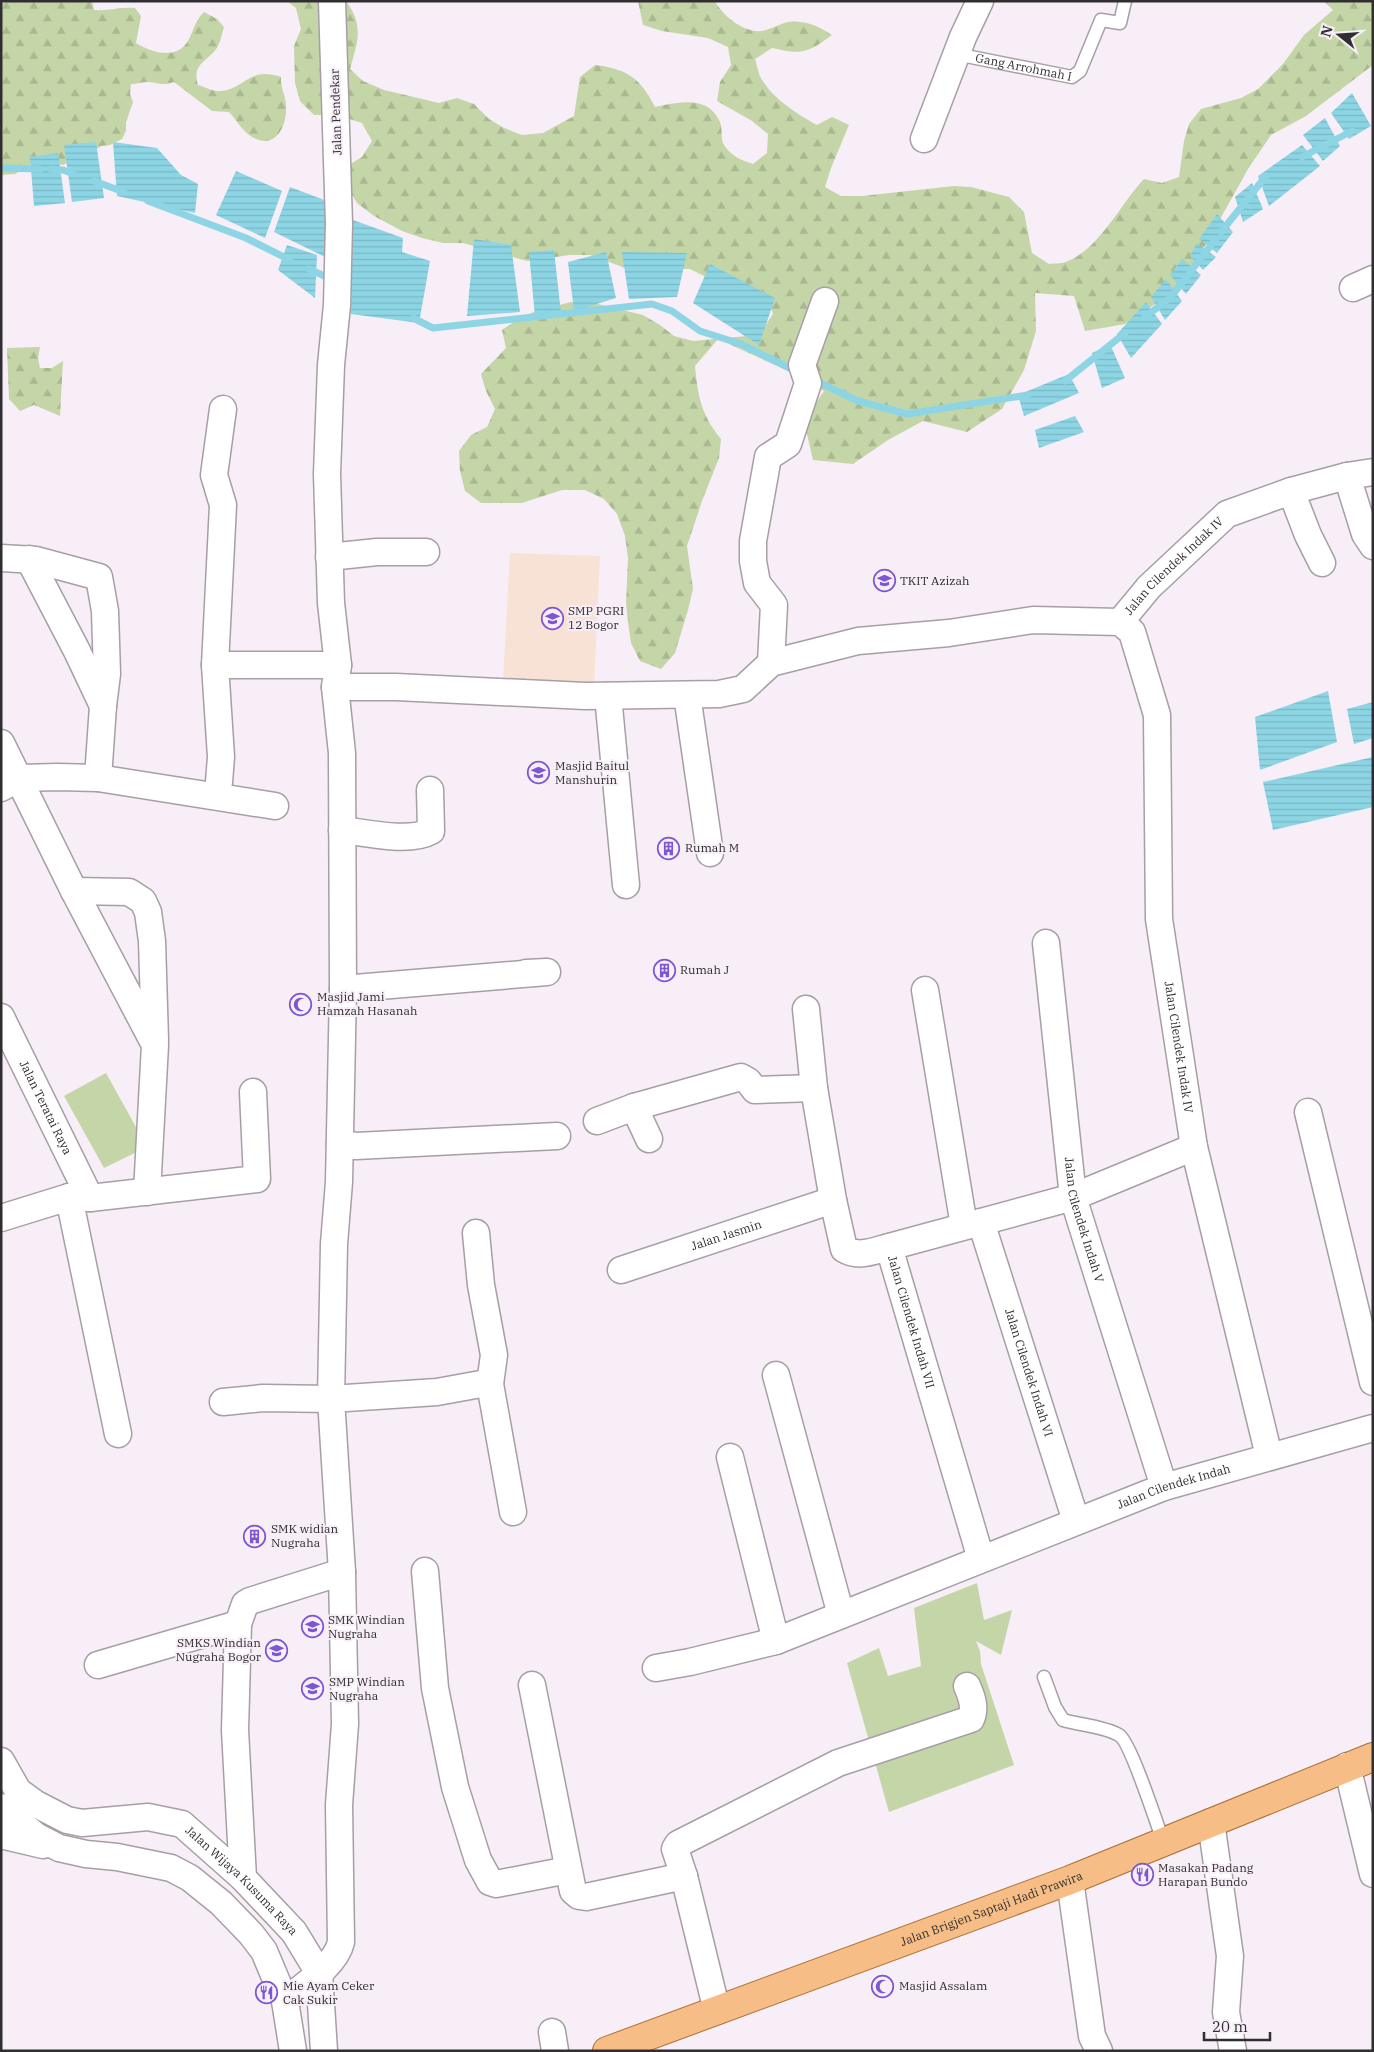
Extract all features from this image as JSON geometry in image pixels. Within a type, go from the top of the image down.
[{"type":"main road","name":"Jalan Brigjen Saptaji Hadi Prawira","points":[[607,2051],[1070,1880],[1373,1757]]},
{"type":"street","name":"Jalan Pendekar","points":[[285,2001],[320,1973],[340,1949],[341,1942],[339,1805],[345,1724],[342,1572],[331,1400],[334,1244],[340,1144],[344,989],[342,753],[331,603],[327,474],[331,364],[337,305],[339,224],[332,1]]},
{"type":"street","points":[[924,139],[956,54],[980,1]]},
{"type":"street","points":[[771,663],[774,605],[757,583],[753,561],[753,541],[768,458],[788,444],[825,301]]},
{"type":"street","points":[[219,782],[221,758],[215,665],[223,504],[214,475],[223,409]]},
{"type":"street","name":"Jalan Cilendek Indak IV","points":[[1269,1456],[1194,1147],[1159,919],[1157,715],[1126,627],[1149,587],[1227,514],[1291,491],[1347,476],[1373,472]]},
{"type":"street","points":[[1347,476],[1365,534],[1373,546]]},
{"type":"street","points":[[1291,491],[1308,535],[1322,563]]},
{"type":"street","points":[[329,556],[377,552],[426,552]]},
{"type":"street","points":[[1,558],[29,559],[99,577],[105,612],[107,674],[98,778]]},
{"type":"street","points":[[29,559],[77,651],[103,706]]},
{"type":"street","points":[[215,665],[337,676],[396,687],[608,696],[719,694],[743,688],[771,663],[858,641],[949,633],[1033,620],[1126,627]]},
{"type":"street","points":[[687,695],[710,853]]},
{"type":"street","points":[[608,696],[626,885]]},
{"type":"street","points":[[1,743],[10,783],[74,891],[156,1045]]},
{"type":"street","points":[[10,783],[57,777],[98,778],[275,806]]},
{"type":"street","points":[[342,830],[396,836],[423,836],[432,832],[430,790]]},
{"type":"street","points":[[74,891],[129,892],[143,901],[148,912],[152,941],[156,1045],[147,1192]]},
{"type":"street","name":"Jalan Cilendek Indah V","points":[[1046,944],[1073,1197],[1164,1487]]},
{"type":"street","points":[[344,989],[547,972]]},
{"type":"street","name":"Jalan Cilendek Indah VI","points":[[925,990],[973,1224],[1076,1521]]},
{"type":"street","name":"Jalan Cilendek Indah VII","points":[[806,1009],[814,1088],[833,1200],[844,1249],[859,1255],[889,1247],[981,1559]]},
{"type":"street","name":"Jalan Teratai Raya","points":[[1,1017],[80,1197],[118,1434]]},
{"type":"street","points":[[596,1121],[634,1107],[741,1077],[748,1080],[755,1090],[814,1088]]},
{"type":"street","points":[[1,1218],[80,1197],[147,1192],[257,1179],[253,1092]]},
{"type":"street","points":[[634,1107],[649,1139]]},
{"type":"street","points":[[1308,1112],[1373,1382]]},
{"type":"street","points":[[340,1144],[356,1146],[557,1136]]},
{"type":"street","points":[[889,1247],[1073,1197],[1194,1147]]},
{"type":"street","name":"Jalan Jasmin","points":[[620,1270],[833,1200]]},
{"type":"street","points":[[476,1233],[481,1285],[494,1355],[490,1384],[513,1512]]},
{"type":"street","points":[[776,1375],[841,1615]]},
{"type":"street","points":[[223,1402],[263,1398],[331,1400],[437,1392],[490,1384]]},
{"type":"street","name":"Jalan Cilendek Indah","points":[[656,1668],[690,1662],[776,1641],[1164,1487],[1373,1428]]},
{"type":"street","points":[[730,1457],[776,1641]]},
{"type":"street","points":[[425,1571],[435,1688],[455,1787],[478,1860],[490,1882],[496,1884],[568,1870]]},
{"type":"street","points":[[243,1878],[235,1730],[238,1624],[245,1604],[250,1601],[342,1572]]},
{"type":"street","points":[[98,1665],[238,1624]]},
{"type":"street","points":[[532,1684],[573,1891],[579,1896],[586,1897],[684,1876]]},
{"type":"street","points":[[717,2011],[684,1876],[675,1849],[678,1844],[838,1763],[970,1719],[973,1713],[973,1703],[967,1686]]},
{"type":"street","name":"Jalan Wijaya Kusuma Raya","points":[[1,1761],[18,1791],[36,1804],[67,1820],[82,1823],[148,1817],[182,1824],[243,1878],[294,1932],[320,1973],[324,2051]]},
{"type":"street","points":[[1348,1766],[1373,1874]]},
{"type":"street","points":[[1,1807],[36,1836],[68,1850]]},
{"type":"street","points":[[68,1850],[74,1821]]},
{"type":"street","points":[[1211,1822],[1230,1956],[1226,2012],[1233,2051]]},
{"type":"street","points":[[171,1868],[182,1824]]},
{"type":"street","points":[[1,1835],[86,1854],[117,1857],[171,1868],[190,1878],[221,1903],[251,1934],[264,1951],[285,2001],[293,2051]]},
{"type":"street","points":[[1070,1880],[1092,2036],[1098,2051]]},
{"type":"lane","name":"Gang Arrohmah I","points":[[956,54],[1072,77],[1080,71],[1101,20],[1120,24],[1125,1]]},
{"type":"lane","points":[[1044,1677],[1055,1707],[1063,1720],[1103,1728],[1121,1736],[1129,1751],[1163,1841]]},
{"type":"shaded area","name":"SMP PGRI 12 Bogor","points":[[510,553],[600,556],[594,687],[503,681]]},
{"type":"green space","points":[[19,1],[92,1],[94,10],[135,8],[141,16],[136,43],[149,50],[164,53],[172,53],[184,46],[196,22],[204,12],[217,19],[224,27],[218,46],[197,71],[198,85],[221,91],[262,74],[281,77],[286,115],[281,130],[272,139],[258,140],[246,133],[229,112],[212,111],[174,82],[131,84],[130,94],[133,102],[126,122],[126,131],[122,139],[110,145],[101,146],[63,165],[54,163],[30,165],[15,174],[1,175],[1,3]]},
{"type":"green space","points":[[287,1],[346,1],[355,18],[358,34],[350,69],[363,81],[384,90],[439,103],[457,98],[474,104],[489,119],[504,128],[522,135],[543,133],[574,116],[580,77],[595,65],[616,69],[625,72],[638,82],[655,107],[692,102],[708,108],[715,113],[720,122],[722,140],[727,149],[737,157],[753,164],[767,153],[768,134],[752,121],[717,101],[720,82],[731,65],[728,47],[708,38],[662,31],[643,25],[638,1],[715,1],[724,13],[737,24],[744,28],[759,31],[790,22],[812,25],[832,35],[817,46],[804,51],[798,52],[772,48],[755,59],[760,76],[766,85],[778,99],[793,111],[817,125],[832,117],[849,125],[825,187],[841,196],[862,196],[954,186],[971,187],[1009,197],[1024,212],[1032,253],[1049,264],[1066,262],[1090,246],[1100,236],[1144,179],[1162,183],[1179,177],[1184,141],[1189,124],[1201,109],[1241,98],[1258,89],[1283,64],[1304,35],[1333,10],[1324,1],[1373,1],[1373,65],[1306,116],[1271,135],[1248,169],[1190,273],[1160,301],[1125,324],[1085,331],[1074,296],[1035,293],[1036,331],[1024,370],[1002,409],[967,432],[923,421],[888,440],[853,464],[813,460],[804,421],[824,391],[790,372],[718,339],[695,366],[702,405],[714,430],[721,439],[719,458],[687,546],[693,589],[688,610],[675,653],[661,669],[640,661],[631,643],[626,603],[628,558],[625,536],[617,514],[604,499],[585,490],[562,490],[522,503],[481,503],[465,491],[460,471],[459,451],[471,435],[487,427],[495,409],[486,391],[481,374],[506,348],[502,330],[518,319],[536,311],[571,302],[590,302],[643,315],[674,336],[693,341],[747,336],[763,329],[773,314],[767,296],[708,278],[690,269],[628,269],[590,255],[570,255],[527,261],[463,243],[443,243],[422,238],[402,231],[374,216],[357,203],[347,186],[344,168],[362,157],[372,141],[362,123],[337,115],[314,115],[300,101],[295,83],[294,46],[301,29],[296,8]]},
{"type":"green space","points":[[40,347],[38,358],[40,368],[52,368],[63,361],[60,416],[34,405],[20,411],[9,399],[7,348]]},
{"type":"green space","points":[[106,1073],[147,1147],[104,1168],[64,1096]]},
{"type":"green space","points":[[977,1583],[984,1620],[1012,1610],[1001,1655],[976,1641],[980,1651],[981,1664],[1014,1765],[889,1812],[847,1663],[879,1648],[888,1676],[921,1666],[914,1608]]},
{"type":"water","points":[[1352,93],[1371,126],[1349,139],[1331,113]]},
{"type":"water","points":[[1325,118],[1340,146],[1323,161],[1303,135]]},
{"type":"water","points":[[96,142],[104,198],[72,202],[64,145]]},
{"type":"water","points":[[113,142],[157,148],[181,175],[198,184],[195,213],[117,196]]},
{"type":"water","points":[[1302,145],[1320,166],[1269,206],[1258,176]]},
{"type":"water","points":[[58,153],[65,203],[34,206],[30,157]]},
{"type":"water","points":[[236,171],[282,191],[265,238],[216,215]]},
{"type":"water","points":[[1252,183],[1263,209],[1243,222],[1235,197]]},
{"type":"water","points":[[290,187],[327,201],[325,257],[274,232]]},
{"type":"water","points":[[1217,214],[1233,232],[1217,253],[1199,239]]},
{"type":"water","points":[[353,220],[403,238],[402,252],[430,261],[419,323],[351,314]]},
{"type":"water","points":[[474,239],[511,245],[520,312],[467,316]]},
{"type":"water","points":[[1197,243],[1216,257],[1203,270],[1190,256]]},
{"type":"water","points":[[287,245],[317,255],[315,298],[278,270]]},
{"type":"water","points":[[554,250],[561,313],[535,317],[529,252]]},
{"type":"water","points":[[606,252],[616,298],[574,311],[568,262]]},
{"type":"water","points":[[622,252],[687,253],[677,297],[629,299]]},
{"type":"water","points":[[1182,259],[1201,275],[1186,294],[1170,275]]},
{"type":"water","points":[[710,264],[775,298],[759,345],[693,303]]},
{"type":"water","points":[[1166,279],[1182,301],[1165,320],[1151,297]]},
{"type":"water","points":[[1146,302],[1162,324],[1131,358],[1117,334]]},
{"type":"water","points":[[1110,344],[1125,378],[1102,388],[1092,353]]},
{"type":"water","points":[[1069,374],[1079,393],[1024,416],[1018,395]]},
{"type":"water","points":[[1075,416],[1084,432],[1039,448],[1035,430]]},
{"type":"water","points":[[1328,691],[1337,742],[1260,770],[1255,717]]},
{"type":"water","points":[[1373,702],[1373,738],[1354,744],[1347,709]]},
{"type":"water","points":[[1373,757],[1373,807],[1273,830],[1263,782]]},
{"type":"waterway","points":[[1302,157],[1352,131]]},
{"type":"waterway","points":[[1,168],[40,169]]},
{"type":"waterway","points":[[51,169],[63,170],[74,174]]},
{"type":"waterway","points":[[1221,232],[1266,176]]},
{"type":"waterway","points":[[94,181],[124,192]]},
{"type":"waterway","points":[[148,201],[246,238],[290,260]]},
{"type":"waterway","points":[[1145,317],[1170,298],[1215,240]]},
{"type":"waterway","points":[[309,269],[333,280]]},
{"type":"waterway","points":[[413,318],[433,328],[652,304],[672,311],[700,331],[741,344],[798,372]]},
{"type":"waterway","points":[[1065,381],[1125,333]]},
{"type":"waterway","points":[[814,380],[858,401],[907,414],[1028,395]]},
{"type":"place","name":"TKIT Azizah","points":[[884,581]]},
{"type":"place","name":"SMP PGRI 12 Bogor","points":[[552,618]]},
{"type":"place","name":"Masjid Baitul Manshurin","points":[[539,773]]},
{"type":"place","name":"Rumah M","points":[[669,848]]},
{"type":"place","name":"Rumah J","points":[[664,970]]},
{"type":"place","name":"Masjid Jami Hamzah Hasanah","points":[[301,1004]]},
{"type":"place","name":"SMK widian Nugraha","points":[[255,1536]]},
{"type":"place","name":"SMK Windian Nugraha","points":[[312,1627]]},
{"type":"place","name":"SMKS Windian Nugraha Bogor","points":[[277,1650]]},
{"type":"place","name":"SMP Windian Nugraha","points":[[313,1689]]},
{"type":"place","name":"Masakan Padang Harapan Bundo","points":[[1142,1875]]},
{"type":"place","name":"Masjid Assalam","points":[[883,1986]]},
{"type":"place","name":"Mie Ayam Ceker Cak Sukir","points":[[267,1993]]}]
